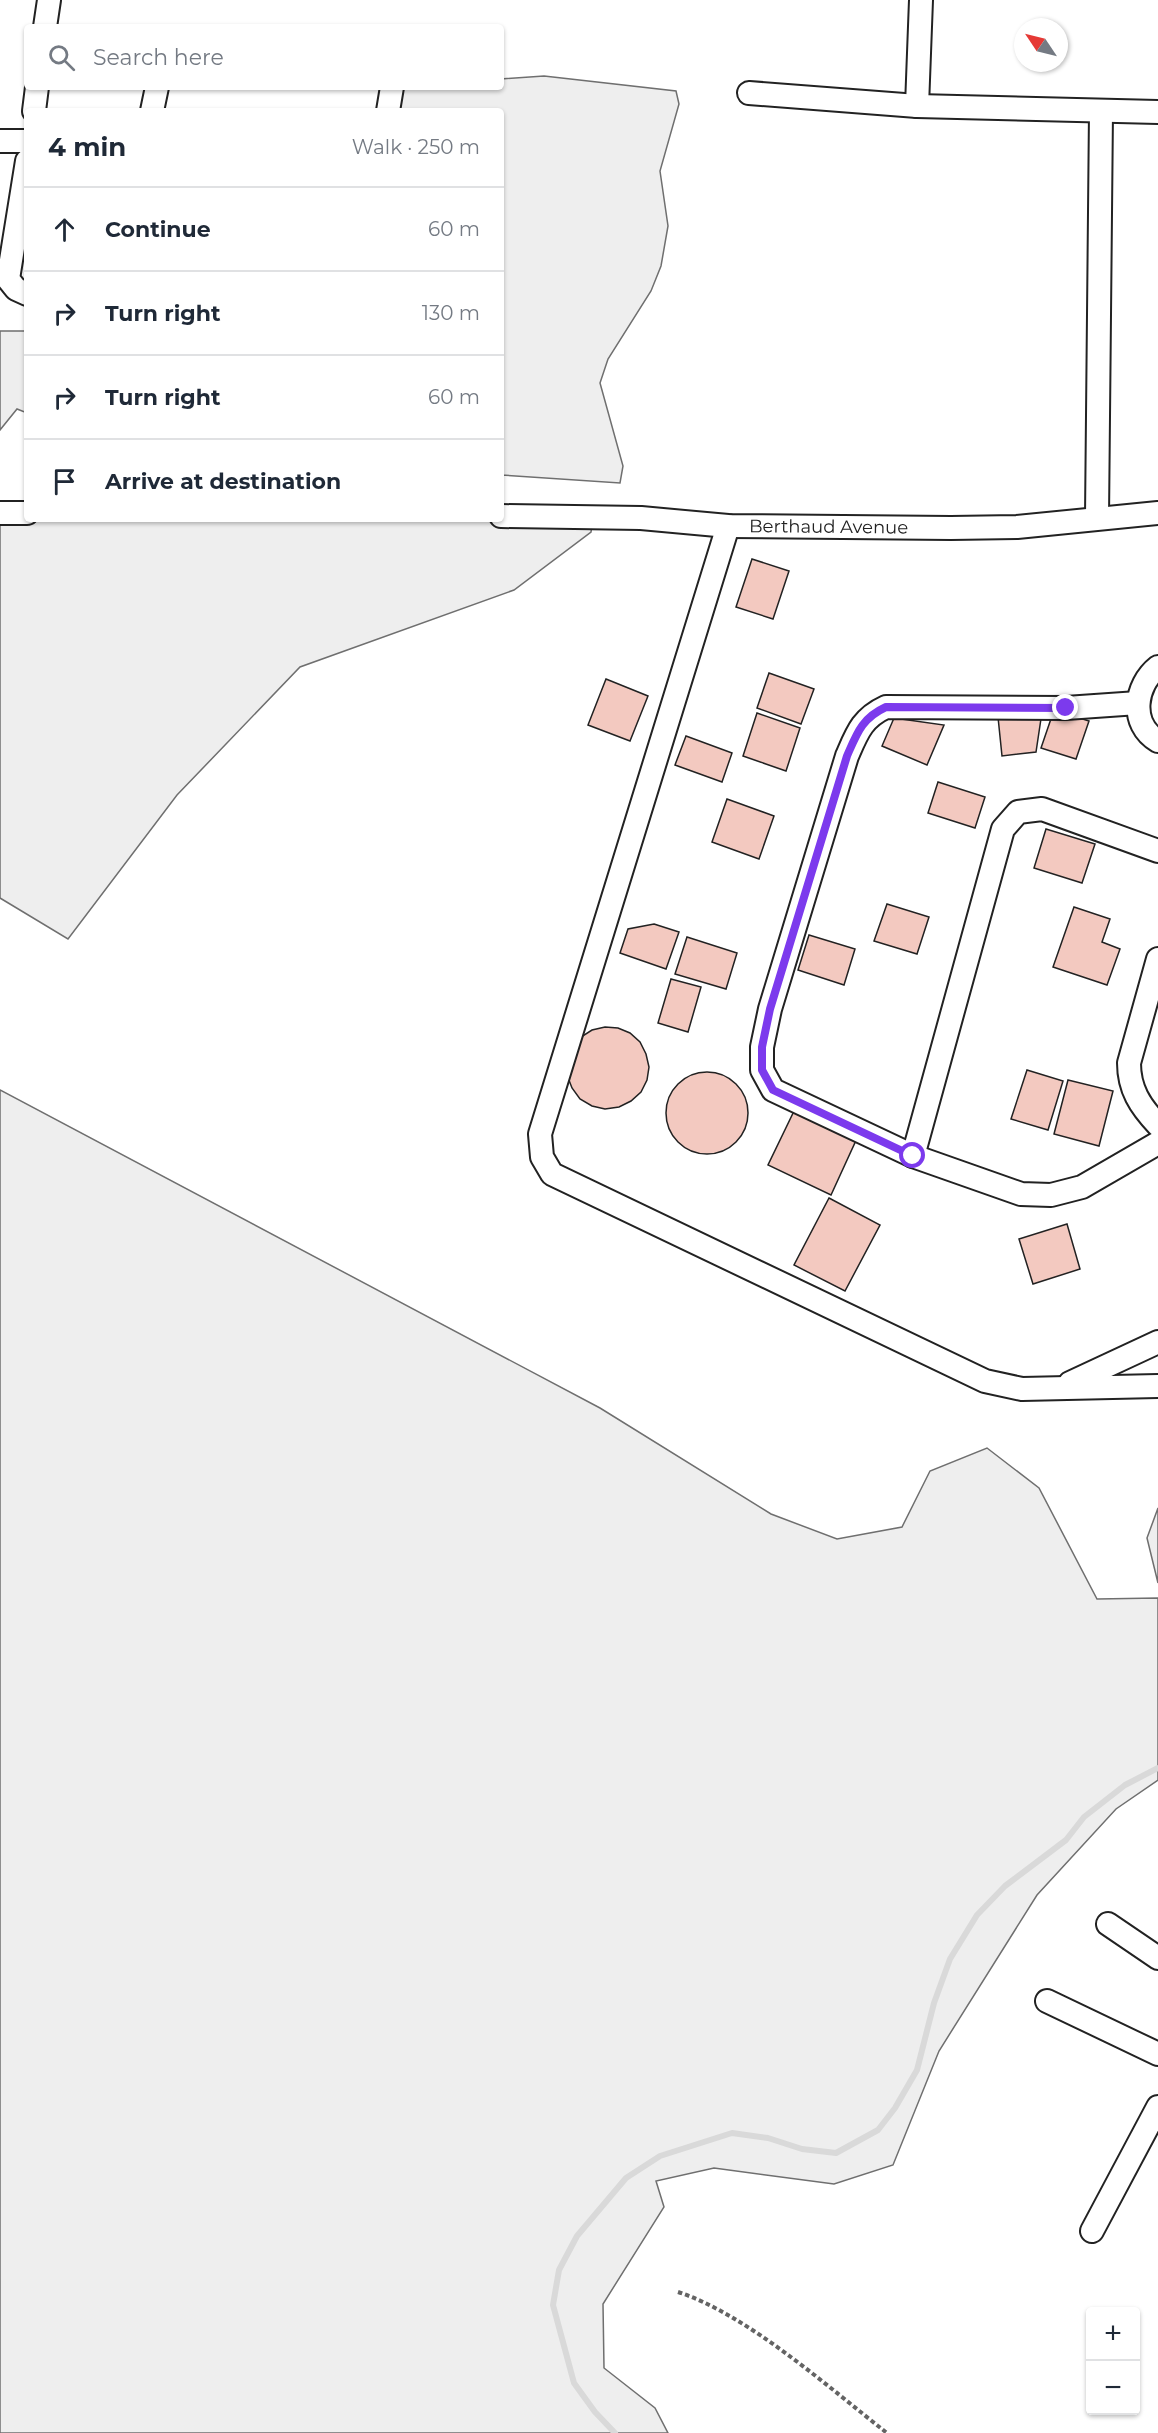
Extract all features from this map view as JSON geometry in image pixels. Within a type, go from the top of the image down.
[{"type":"street","points":[[45,24],[49,0]]},
{"type":"street","points":[[917,106],[921,0]]},
{"type":"street","points":[[34,108],[38,90]]},
{"type":"street","points":[[153,108],[156,90]]},
{"type":"street","points":[[388,108],[392,90]]},
{"type":"street","points":[[749,93],[917,106],[1158,112]]},
{"type":"street","points":[[1097,518],[1101,111]]},
{"type":"street","points":[[0,141],[24,141]]},
{"type":"street","points":[[4,282],[24,177]]},
{"type":"street","points":[[4,282],[24,265]]},
{"type":"street","points":[[4,282],[24,293]]},
{"type":"street","points":[[0,513],[24,513]]},
{"type":"street","name":"Berthaud Avenue","points":[[504,516],[640,518],[728,526],[1017,527],[1158,513]]},
{"type":"street","points":[[728,526],[540,1134],[542,1157],[552,1174],[985,1381],[1022,1389],[1158,1386]]},
{"type":"street","points":[[1158,667],[1146,677],[1140,690],[1138,704],[1145,728],[1158,741]]},
{"type":"street","points":[[1138,704],[1066,708],[886,707],[871,714],[858,730],[847,756],[770,1009],[762,1047],[762,1070],[773,1090],[913,1156],[1021,1194],[1051,1195],[1083,1187],[1158,1143]]},
{"type":"street","points":[[913,1156],[1003,829],[1010,820],[1018,812],[1042,809],[1158,851]]},
{"type":"street","points":[[1158,959],[1129,1070],[1132,1090],[1145,1111],[1158,1125]]},
{"type":"street","points":[[1060,1388],[1158,1342]]},
{"type":"street","points":[[1108,1924],[1158,1958]]},
{"type":"street","points":[[1047,2001],[1158,2054]]},
{"type":"street","points":[[1092,2231],[1158,2107]]},
{"type":"path","points":[[678,2292],[694,2297],[742,2324],[887,2433]]},
{"type":"shaded area","points":[[544,76],[676,91],[679,104],[660,171],[668,226],[661,266],[651,291],[608,359],[600,383],[623,466],[620,483],[504,475],[504,108],[381,108],[387,90],[504,90],[504,79]]},
{"type":"shaded area","points":[[0,331],[24,331],[24,412],[17,409],[0,430]]},
{"type":"shaded area","points":[[0,515],[24,519],[24,522],[504,522],[504,517],[593,517],[591,532],[514,590],[300,667],[177,795],[68,939],[0,898]]},
{"type":"shaded area","points":[[0,1090],[600,1408],[771,1514],[837,1539],[902,1527],[930,1471],[987,1448],[1039,1488],[1097,1599],[1158,1598],[1158,1780],[1116,1809],[1037,1895],[939,2051],[893,2165],[834,2184],[714,2168],[656,2181],[664,2207],[603,2304],[604,2368],[655,2408],[668,2433],[0,2433]]},
{"type":"shaded area","points":[[1158,1508],[1158,1583],[1147,1538]]},
{"type":"building","points":[[752,559],[789,571],[773,619],[736,607]]},
{"type":"building","points":[[769,673],[814,689],[801,724],[757,708]]},
{"type":"building","points":[[606,679],[648,696],[630,741],[588,725]]},
{"type":"building","points":[[1054,710],[1089,721],[1076,759],[1041,748]]},
{"type":"building","points":[[1042,712],[1036,752],[1002,756],[998,717]]},
{"type":"building","points":[[757,713],[800,728],[786,771],[743,756]]},
{"type":"building","points":[[894,718],[944,725],[927,765],[882,746]]},
{"type":"building","points":[[686,736],[732,753],[722,782],[675,765]]},
{"type":"building","points":[[938,782],[985,797],[975,828],[928,813]]},
{"type":"building","points":[[727,799],[774,816],[759,859],[712,842]]},
{"type":"building","points":[[1046,829],[1095,844],[1082,883],[1034,868]]},
{"type":"building","points":[[887,904],[929,917],[917,954],[874,941]]},
{"type":"building","points":[[1074,907],[1110,919],[1102,942],[1120,949],[1107,985],[1053,967]]},
{"type":"building","points":[[654,924],[679,932],[666,969],[620,953],[628,929]]},
{"type":"building","points":[[809,935],[855,949],[844,985],[798,970]]},
{"type":"building","points":[[687,937],[737,953],[726,989],[675,974]]},
{"type":"building","points":[[671,979],[701,987],[688,1032],[658,1023]]},
{"type":"building","points":[[605,1027],[618,1028],[630,1033],[640,1042],[649,1067],[647,1080],[641,1092],[631,1101],[619,1107],[605,1109],[592,1106],[580,1099],[567,1075],[581,1037],[592,1030]]},
{"type":"building","points":[[1027,1070],[1063,1081],[1048,1130],[1011,1119]]},
{"type":"building","points":[[707,1072],[723,1075],[736,1084],[745,1097],[748,1113],[745,1129],[736,1142],[723,1151],[707,1154],[691,1151],[678,1142],[669,1129],[666,1113],[669,1097],[678,1084],[691,1075]]},
{"type":"building","points":[[1068,1080],[1113,1091],[1099,1146],[1054,1134]]},
{"type":"building","points":[[796,1107],[858,1136],[831,1195],[768,1165]]},
{"type":"building","points":[[829,1198],[880,1225],[845,1291],[794,1265]]},
{"type":"building","points":[[1067,1224],[1080,1269],[1033,1284],[1019,1239]]},
{"type":"waterway","points":[[615,2433],[595,2412],[574,2383],[553,2305],[559,2270],[577,2236],[626,2178],[660,2156],[732,2133],[768,2138],[802,2149],[836,2153],[878,2130],[895,2108],[917,2070],[934,2003],[950,1959],[977,1915],[1005,1886],[1066,1840],[1084,1817],[1125,1785],[1158,1768]]},
{"type":"route","points":[[913,1156],[773,1090],[762,1070],[762,1047],[770,1009],[847,756],[858,730],[871,714],[886,707],[1066,708]]}]
